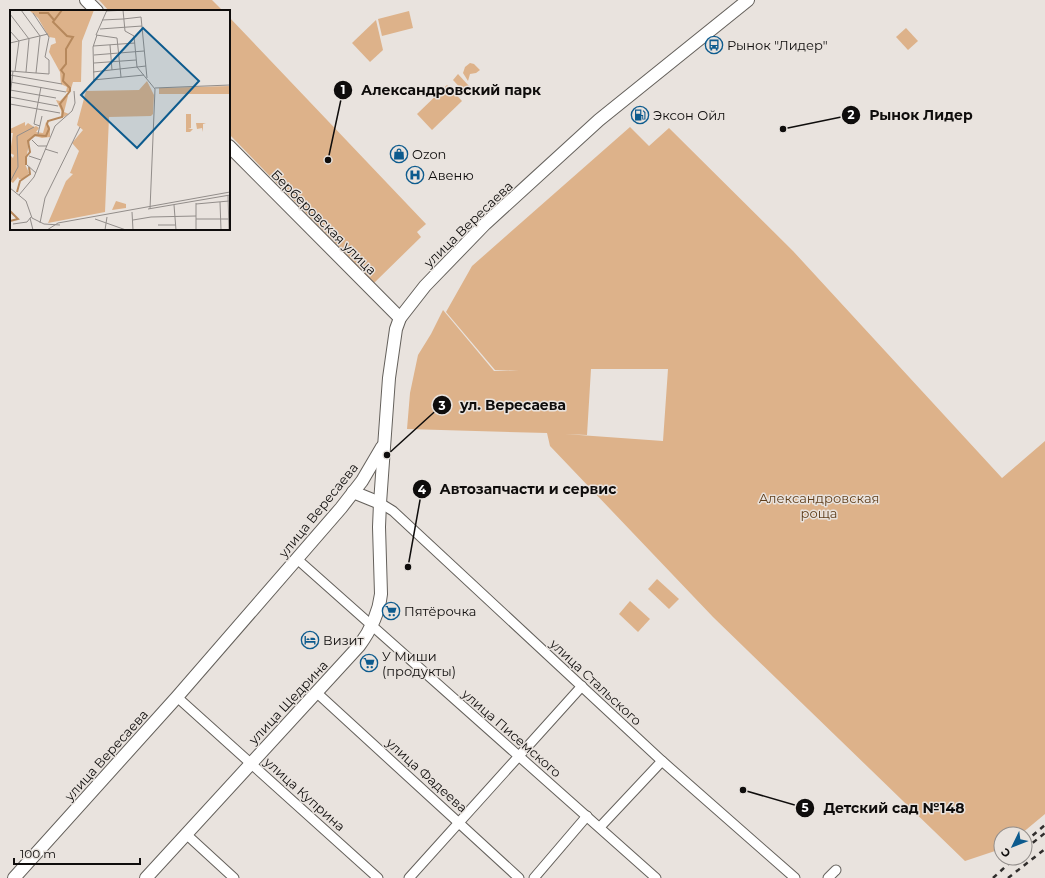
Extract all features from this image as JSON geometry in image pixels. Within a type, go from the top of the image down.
[{"type":"main road","points":[[86,0],[96,10]]},
{"type":"main road","name":"улица Вересаева","points":[[14,878],[177,697],[297,559],[353,492],[375,461],[384,443],[389,378],[396,329],[400,318],[425,286],[485,224],[599,120],[748,0]]},
{"type":"main road","name":"Берберовская улица","points":[[230,147],[400,318]]},
{"type":"main road","name":"улица Щедрина","points":[[146,878],[359,646],[371,627],[380,604],[381,594],[379,527],[384,443]]},
{"type":"main road","points":[[353,492],[380,503]]},
{"type":"street","name":"улица Стальского","points":[[380,503],[393,511],[662,761],[795,878]]},
{"type":"street","name":"улица Писемского","points":[[297,559],[371,627],[656,878]]},
{"type":"street","points":[[409,878],[582,686]]},
{"type":"street","name":"улица Фадеева","points":[[316,692],[519,878]]},
{"type":"street","name":"улица Куприна","points":[[177,697],[378,878]]},
{"type":"street","points":[[600,828],[662,761]]},
{"type":"street","points":[[534,878],[587,816]]},
{"type":"street","points":[[186,834],[234,878]]},
{"type":"street","points":[[828,878],[836,870]]},
{"type":"green space","points":[[99,0],[212,0],[222,10],[108,10]]},
{"type":"green space","points":[[409,11],[413,28],[382,36],[378,19]]},
{"type":"green space","points":[[230,18],[426,224],[417,232],[421,237],[374,283],[230,135]]},
{"type":"green space","points":[[376,20],[383,50],[370,62],[352,43]]},
{"type":"green space","points":[[906,28],[918,41],[908,50],[896,37]]},
{"type":"green space","points":[[470,63],[474,64],[480,70],[476,73],[470,74],[468,81],[463,73],[465,67]]},
{"type":"green space","points":[[458,74],[469,86],[469,89],[465,93],[453,80]]},
{"type":"green space","points":[[447,85],[462,101],[432,130],[417,114]]},
{"type":"green space","name":"Александровская роща","points":[[630,127],[649,146],[669,128],[793,251],[1002,478],[1045,441],[1045,814],[1031,826],[993,826],[993,852],[965,861],[713,617],[550,446],[547,433],[407,429],[410,393],[418,355],[443,310],[494,371],[519,370],[495,370],[446,312],[472,266]],"holes":[[[591,369],[668,369],[663,441],[565,434],[587,435]]]},
{"type":"green space","points":[[657,579],[679,599],[669,609],[648,589]]},
{"type":"green space","points":[[630,601],[650,619],[638,632],[619,614]]},
{"type":"railway","points":[[1033,835],[1045,825]]},
{"type":"railway","points":[[1033,843],[1045,833]]},
{"type":"railway","points":[[1008,878],[1045,849]]},
{"type":"railway","points":[[993,878],[1006,866]]},
{"type":"place","name":"Рынок \"Лидер\"","points":[[714,45]]},
{"type":"place","name":"Эксон Ойл","points":[[640,115]]},
{"type":"place","name":"Рынок Лидер","points":[[783,129]]},
{"type":"place","name":"Ozon","points":[[399,154]]},
{"type":"place","name":"Александровский парк","points":[[328,160]]},
{"type":"place","name":"Авеню","points":[[415,175]]},
{"type":"place","name":"ул. Вересаева","points":[[387,455]]},
{"type":"place","name":"Автозапчасти и сервис","points":[[408,567]]},
{"type":"place","name":"Пятёрочка","points":[[391,611]]},
{"type":"place","name":"Визит","points":[[310,640]]},
{"type":"place","name":"У Миши (продукты)","points":[[369,663]]},
{"type":"place","name":"Детский сад №148","points":[[743,790]]}]
